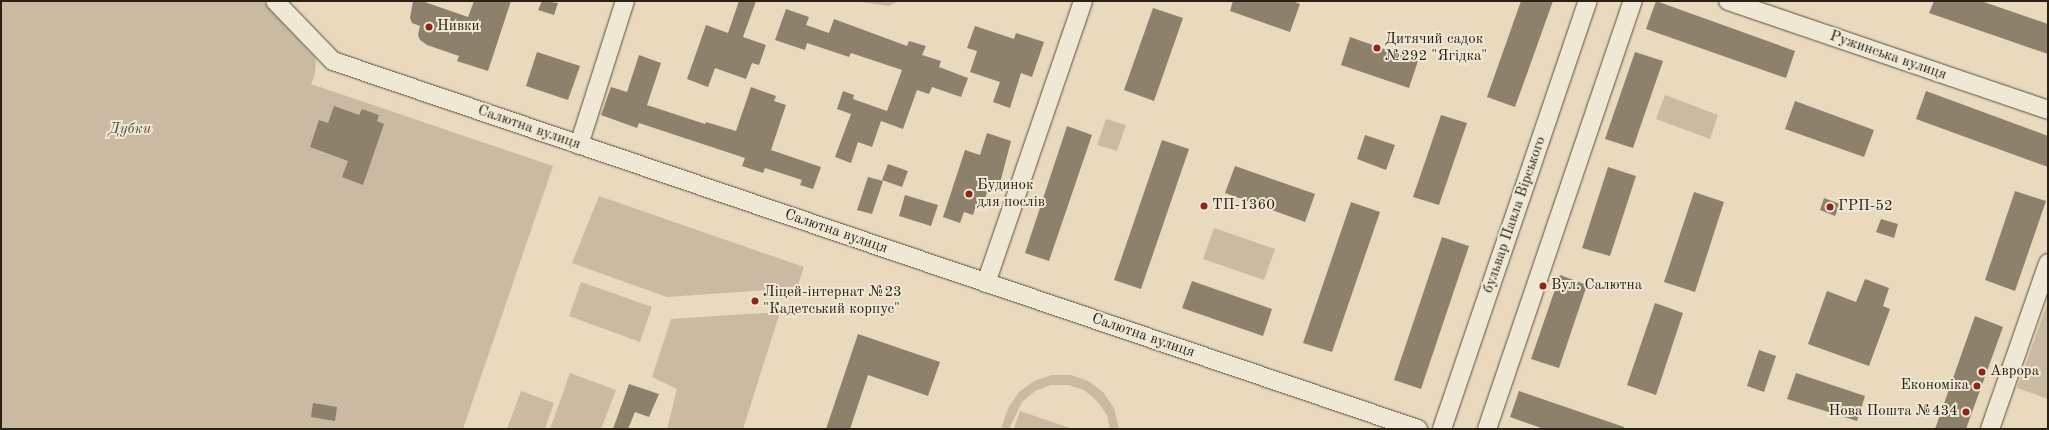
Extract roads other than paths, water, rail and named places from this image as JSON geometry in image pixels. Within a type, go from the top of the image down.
[{"type":"street","name":"Салютна вулиця","points":[[275,1],[333,61],[1418,429]]},
{"type":"street","points":[[579,145],[625,1]]},
{"type":"street","points":[[986,283],[1084,1]]},
{"type":"street","name":"бульвар Павла Вірського","points":[[1442,429],[1588,1]]},
{"type":"street","points":[[1487,429],[1633,1]]},
{"type":"street","name":"Ружинська вулиця","points":[[1728,1],[2048,110]]},
{"type":"street","points":[[1990,429],[2048,263]]},
{"type":"place","name":"Нивки","points":[[429,27]]},
{"type":"place","name":"Дитячий садок №292 \"Ягідка\"","points":[[1377,48]]},
{"type":"place","name":"Будинок для послів","points":[[969,194]]},
{"type":"place","name":"ТП-1360","points":[[1204,206]]},
{"type":"place","name":"ГРП-52","points":[[1830,207]]},
{"type":"place","name":"Вул. Салютна","points":[[1543,286]]},
{"type":"place","name":"Ліцей-інтернат №23 \"Кадетський корпус\"","points":[[755,301]]},
{"type":"place","name":"Аврора","points":[[1982,372]]},
{"type":"place","name":"Економіка","points":[[1977,386]]},
{"type":"place","name":"Нова Пошта №434","points":[[1966,412]]},
{"type":"park label","name":"Дубки","points":[[130,130]]}]
